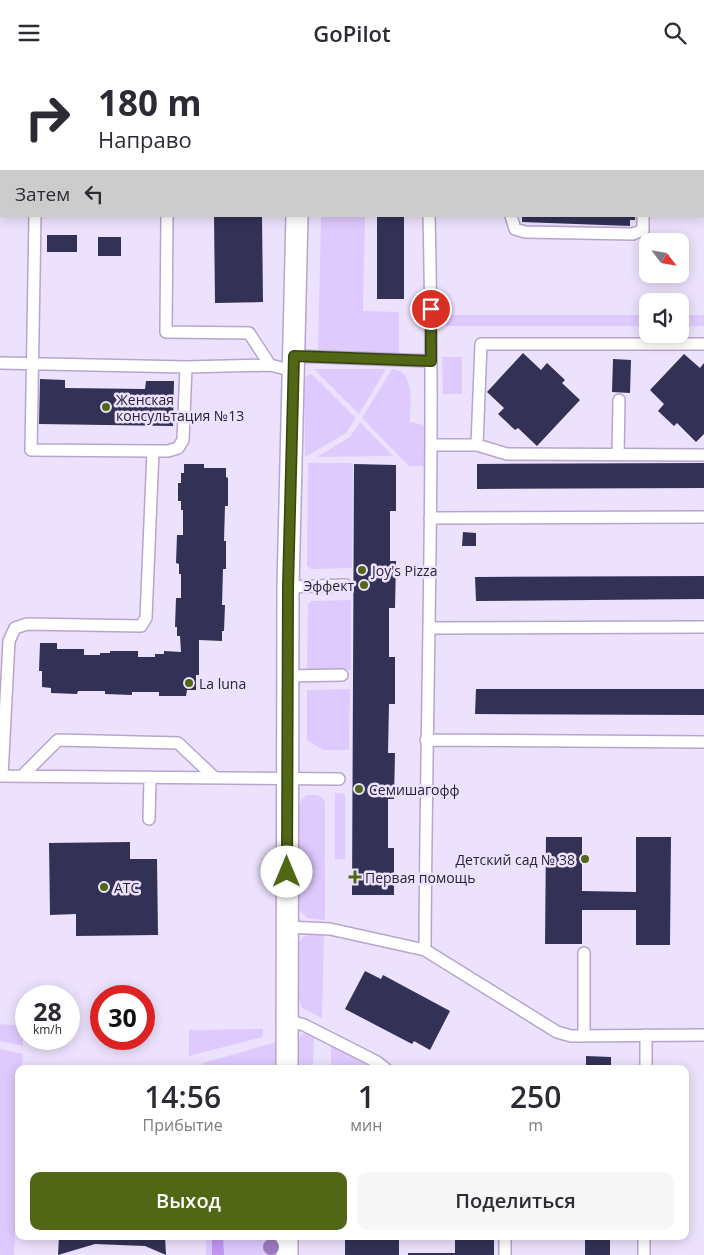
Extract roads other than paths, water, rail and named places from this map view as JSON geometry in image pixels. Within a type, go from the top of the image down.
[{"type":"street","points":[[287,1065],[288,587],[297,217]]},
{"type":"street","points":[[287,1240],[287,1255]]},
{"type":"lane","points":[[36,217],[31,450],[168,451],[178,448],[183,440],[186,367]]},
{"type":"lane","points":[[167,217],[166,332],[249,333],[270,365]]},
{"type":"lane","points":[[425,950],[426,740],[432,445],[429,217]]},
{"type":"lane","points":[[511,217],[515,229],[525,232],[633,234],[643,231],[643,217]]},
{"type":"lane","points":[[477,445],[481,344],[704,344]]},
{"type":"lane","points":[[0,363],[186,367],[431,361]]},
{"type":"lane","points":[[618,455],[619,400]]},
{"type":"lane","points":[[432,445],[477,445],[506,454],[704,455]]},
{"type":"lane","points":[[153,451],[146,618],[141,626],[27,624],[15,628],[9,641],[1,776],[339,779]]},
{"type":"lane","points":[[430,517],[704,517]]},
{"type":"lane","points":[[288,587],[346,585]]},
{"type":"lane","points":[[429,628],[704,627]]},
{"type":"lane","points":[[288,676],[342,675]]},
{"type":"lane","points":[[22,776],[58,739],[178,743],[215,778]]},
{"type":"lane","points":[[426,740],[704,742]]},
{"type":"lane","points":[[149,819],[150,778]]},
{"type":"lane","points":[[287,927],[330,929],[425,950],[557,1032],[571,1036],[704,1035]]},
{"type":"lane","points":[[584,953],[584,1036]]},
{"type":"lane","points":[[287,1020],[304,1025],[381,1065]]},
{"type":"lane","points":[[646,1035],[646,1065]]},
{"type":"lane","points":[[505,1240],[505,1255]]},
{"type":"lane","points":[[644,1240],[644,1255]]},
{"type":"place","name":"Женская консультация №13","points":[[106,407]]},
{"type":"place","name":"Joy's Pizza","points":[[362,570]]},
{"type":"place","name":"Эффект","points":[[364,585]]},
{"type":"place","name":"La luna","points":[[189,683]]},
{"type":"place","name":"Семишагофф","points":[[359,789]]},
{"type":"place","name":"Детский сад № 38","points":[[585,859]]},
{"type":"place","name":"Первая помощь","points":[[355,877]]},
{"type":"place","name":"АТС","points":[[104,887]]}]
